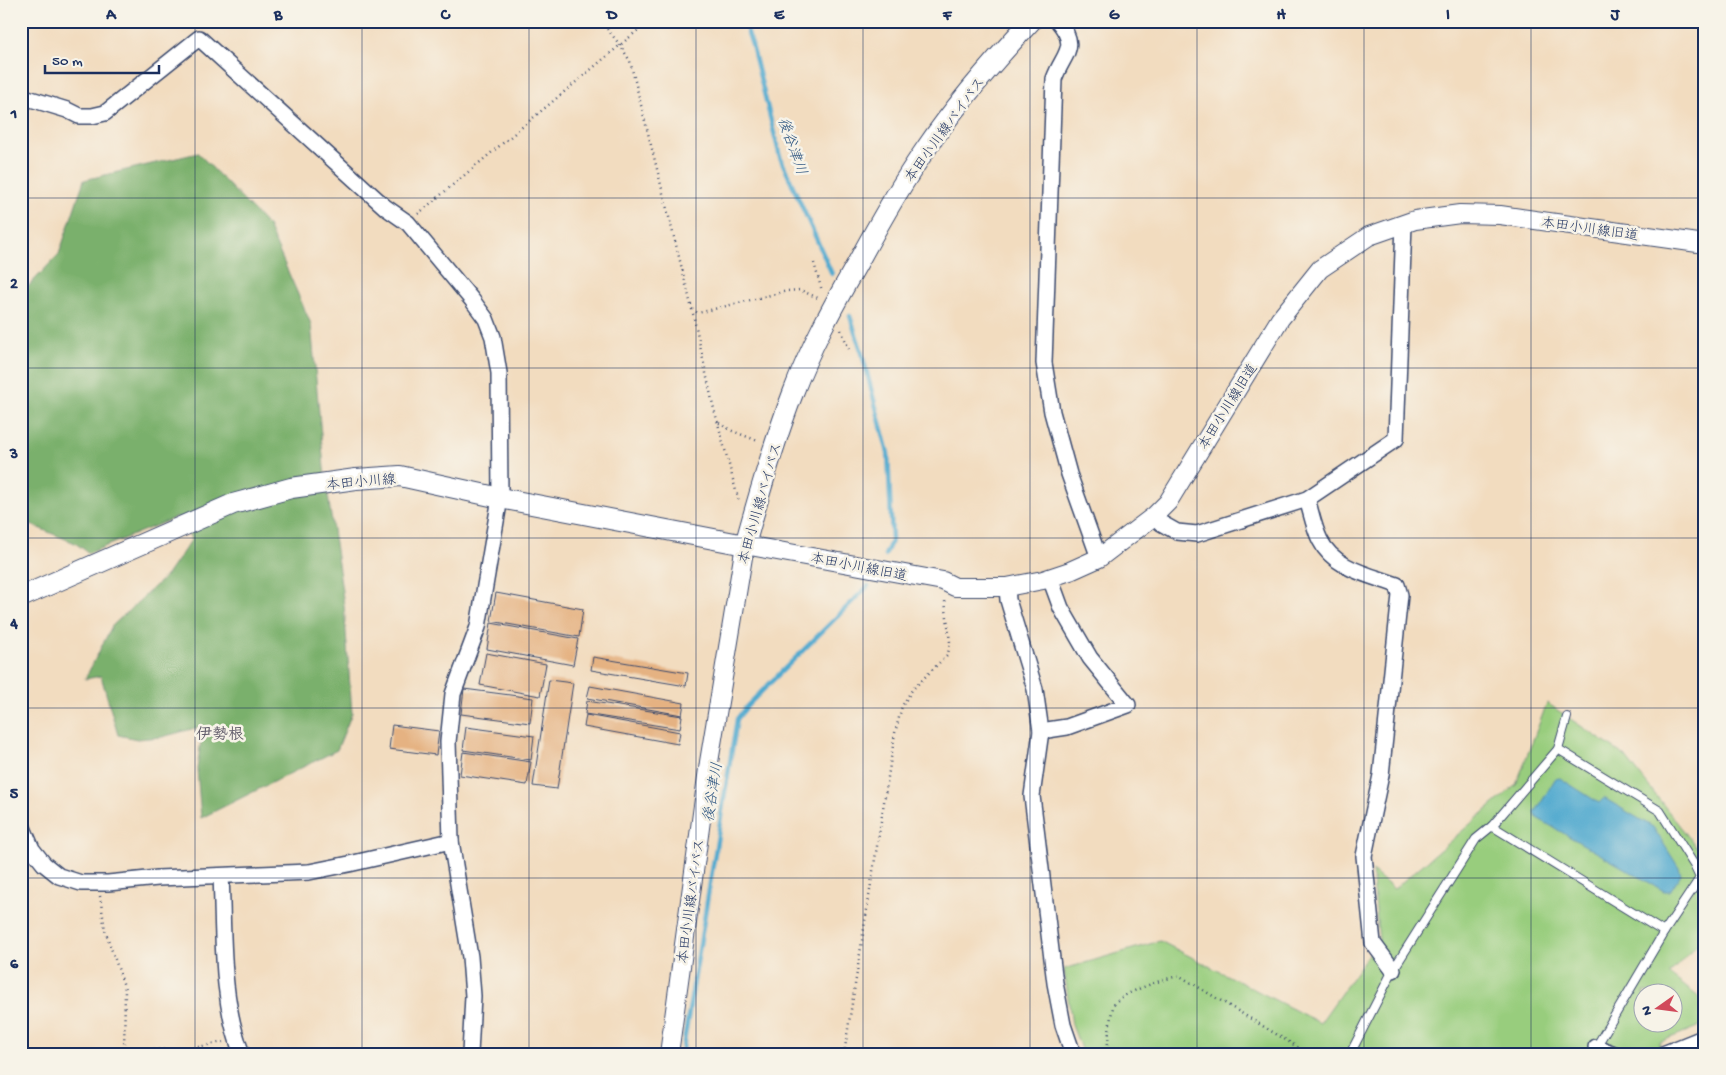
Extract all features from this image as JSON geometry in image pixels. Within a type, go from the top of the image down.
[{"type":"main road","name":"本田小川線バイパス","points":[[745,545],[757,501],[793,393],[833,307],[886,210],[924,150],[954,109],[1000,54],[1031,21]]},
{"type":"main road","name":"本田小川線","points":[[21,597],[233,504],[291,488],[356,479],[400,476],[500,498],[745,545]]},
{"type":"street","points":[[1058,21],[1069,37],[1069,45],[1054,80],[1044,362],[1052,412],[1069,474],[1099,558]]},
{"type":"street","points":[[21,96],[79,116],[105,114],[199,38],[385,207],[408,223],[486,319],[493,337],[499,373],[500,498],[478,627],[453,694],[448,765],[451,841],[470,957],[473,996],[470,1054]]},
{"type":"street","name":"本田小川線旧道","points":[[745,545],[943,581],[955,587],[1007,587],[1050,578],[1099,558],[1154,516],[1168,502],[1280,319],[1320,269],[1369,236],[1415,220],[1460,214],[1500,215],[1705,244]]},
{"type":"street","points":[[1154,516],[1161,523],[1177,532],[1197,534],[1307,499],[1396,439],[1404,224]]},
{"type":"street","points":[[1307,499],[1320,541],[1329,553],[1343,565],[1397,585],[1400,595],[1382,775],[1364,856],[1373,943],[1393,970]]},
{"type":"street","name":"本田小川線バイパス","points":[[669,1054],[709,762],[745,545]]},
{"type":"street","points":[[1041,731],[1067,727],[1128,706],[1090,658],[1061,608],[1050,578]]},
{"type":"street","points":[[1007,587],[1008,600],[1035,689],[1041,731],[1032,796],[1056,983],[1063,1025],[1073,1054]]},
{"type":"street","points":[[21,824],[32,850],[44,864],[59,876],[81,883],[309,872],[451,841]]},
{"type":"street","points":[[221,876],[228,1004],[242,1054]]},
{"type":"street","points":[[1663,1054],[1705,1037]]},
{"type":"street","points":[[1594,1050],[1614,1054]]},
{"type":"lane","points":[[1352,1053],[1393,970],[1476,839],[1492,826],[1558,749],[1567,717]]},
{"type":"lane","points":[[1558,749],[1660,812],[1694,865],[1700,878],[1664,932],[1594,1050]]},
{"type":"lane","points":[[1492,826],[1664,932]]},
{"type":"path","points":[[601,21],[630,61],[692,309],[731,477],[739,503]]},
{"type":"path","points":[[408,223],[649,21]]},
{"type":"path","points":[[692,309],[698,312],[787,291],[800,290],[822,300],[822,287],[814,264]]},
{"type":"path","points":[[718,423],[730,430],[759,441]]},
{"type":"path","points":[[844,1054],[895,733],[902,706],[912,690],[948,654],[950,642],[943,581]]},
{"type":"path","points":[[98,883],[105,930],[125,989],[124,1054]]},
{"type":"path","points":[[1107,1054],[1112,1010],[1115,1003],[1125,996],[1161,980],[1180,976],[1309,1054]]},
{"type":"path","points":[[150,1054],[153,1050],[188,1049],[237,1039]]},
{"type":"green space","points":[[198,153],[268,226],[311,324],[324,468],[344,605],[352,713],[337,750],[201,818],[197,769],[203,726],[162,737],[137,739],[118,735],[101,676],[85,679],[112,626],[167,575],[192,539],[177,517],[89,553],[75,543],[29,524],[21,510],[21,294],[59,254],[84,180]]},
{"type":"green space","points":[[1547,703],[1625,756],[1705,858],[1705,936],[1669,974],[1679,982],[1634,982],[1634,1032],[1684,1032],[1684,986],[1705,1002],[1705,1024],[1660,1042],[1658,1054],[1083,1054],[1072,1025],[1064,969],[1160,941],[1320,1023],[1379,940],[1372,871],[1394,889],[1516,785]]},
{"type":"water","points":[[1560,778],[1599,803],[1604,798],[1653,827],[1681,874],[1670,891],[1664,891],[1537,818],[1535,813],[1555,779]]},
{"type":"building","points":[[496,593],[583,609],[579,637],[491,621]]},
{"type":"building","points":[[491,623],[578,639],[573,665],[487,649]]},
{"type":"building","points":[[486,653],[546,664],[540,696],[480,685]]},
{"type":"building","points":[[593,657],[688,673],[686,686],[591,670]]},
{"type":"building","points":[[549,680],[573,683],[557,789],[533,786]]},
{"type":"building","points":[[590,686],[684,703],[682,715],[587,698]]},
{"type":"building","points":[[464,689],[533,698],[530,723],[461,714]]},
{"type":"building","points":[[587,701],[682,716],[680,729],[585,714]]},
{"type":"building","points":[[586,715],[680,732],[678,744],[584,727]]},
{"type":"building","points":[[392,725],[439,731],[436,755],[389,749]]},
{"type":"building","points":[[466,727],[534,736],[531,760],[463,750]]},
{"type":"building","points":[[463,752],[531,762],[527,785],[460,775]]},
{"type":"waterway","name":"後谷津川","points":[[744,21],[752,45],[780,157],[832,274]]},
{"type":"waterway","name":"後谷津川","points":[[850,316],[861,350],[888,453],[892,540],[885,555]]},
{"type":"waterway","name":"後谷津川","points":[[682,1054],[737,719],[748,705],[868,586]]},
{"type":"district","name":"伊勢根","points":[[220,733]]}]
